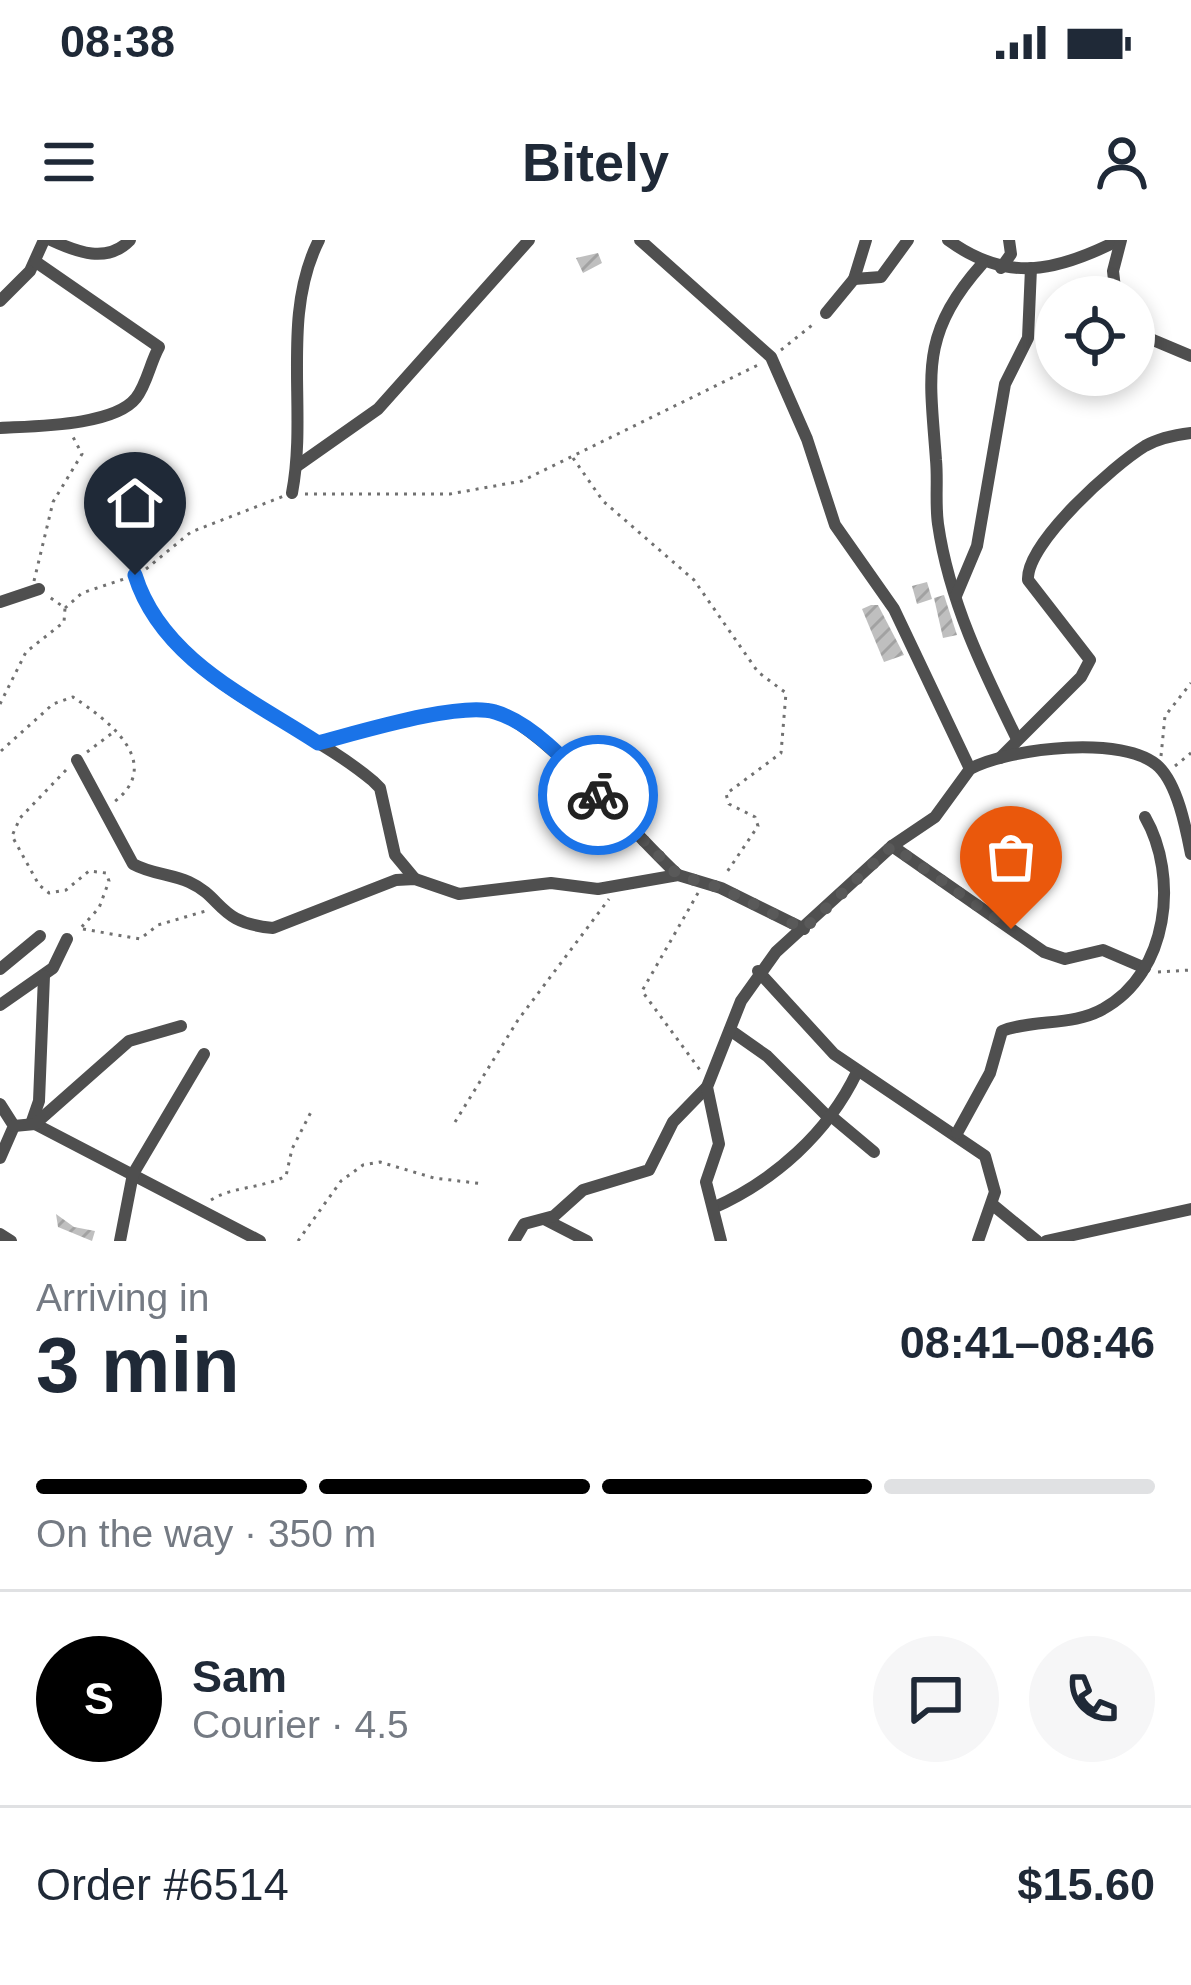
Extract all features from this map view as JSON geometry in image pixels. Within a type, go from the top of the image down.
[{"type":"street","points":[[0,302],[36,262],[48,240],[88,256],[118,250],[130,240]]},
{"type":"street","points":[[292,494],[297,466],[299,297],[319,240]]},
{"type":"street","points":[[297,466],[378,409],[529,240]]},
{"type":"street","points":[[640,240],[771,357],[807,439],[835,525],[894,609],[970,769]]},
{"type":"street","points":[[826,313],[854,279],[866,240]]},
{"type":"street","points":[[854,279],[880,277],[908,240]]},
{"type":"street","points":[[948,240],[982,264],[1001,268],[1068,261],[1120,240]]},
{"type":"street","points":[[1001,268],[1011,254],[1009,240]]},
{"type":"street","points":[[1114,276],[1120,240]]},
{"type":"street","points":[[0,428],[64,424],[128,407],[140,393],[159,344],[83,299],[36,262]]},
{"type":"street","points":[[982,264],[958,295],[927,375],[938,521],[956,596],[968,635],[1017,739]]},
{"type":"street","points":[[956,596],[976,547],[1005,384],[1028,338],[1031,268]]},
{"type":"street","points":[[1155,341],[1191,356]]},
{"type":"street","points":[[999,758],[1081,677],[1090,660],[1028,580],[1035,553],[1119,466],[1163,438],[1191,433]]},
{"type":"street","points":[[135,575],[145,608],[175,643],[232,690],[380,788],[395,855],[416,878]]},
{"type":"street","points":[[0,602],[39,589]]},
{"type":"street","points":[[318,743],[482,709],[503,715],[579,774],[678,875]]},
{"type":"street","points":[[514,1241],[524,1224],[546,1220],[583,1190],[649,1170],[673,1122],[710,1082],[758,971],[892,846],[935,817],[970,769],[999,758],[1093,747],[1132,754],[1162,771],[1191,854]]},
{"type":"street","points":[[77,760],[133,864],[195,884],[217,908],[254,926],[273,928],[396,880],[416,878],[458,894],[551,883],[616,887],[678,875],[721,888],[804,929]]},
{"type":"street","points":[[958,1133],[990,1073],[1003,1031],[1102,1010],[1145,968],[1166,888],[1160,843],[1145,817]]},
{"type":"street","points":[[892,846],[1044,952],[1065,958],[1103,950],[1145,968]]},
{"type":"street","points":[[0,969],[40,936]]},
{"type":"street","points":[[0,1005],[61,960],[67,939]]},
{"type":"street","points":[[758,971],[857,1072],[958,1133],[985,1156],[995,1181],[993,1205],[978,1241]]},
{"type":"street","points":[[32,1125],[39,1101],[44,976]]},
{"type":"street","points":[[32,1125],[129,1041],[181,1026]]},
{"type":"street","points":[[730,1030],[767,1056],[874,1152]]},
{"type":"street","points":[[120,1241],[133,1174],[204,1054]]},
{"type":"street","points":[[713,1208],[776,1173],[830,1117],[857,1072]]},
{"type":"street","points":[[710,1082],[718,1132],[706,1176],[721,1241]]},
{"type":"street","points":[[0,1104],[14,1126]]},
{"type":"street","points":[[14,1126],[32,1125],[201,1206],[260,1241]]},
{"type":"street","points":[[0,1158],[14,1126]]},
{"type":"street","points":[[993,1205],[1041,1241],[1191,1209]]},
{"type":"street","points":[[546,1220],[586,1241]]},
{"type":"street","points":[[0,1234],[11,1241]]},
{"type":"path","points":[[0,704],[22,658],[58,630],[65,608],[82,592],[157,563],[191,532],[292,494],[482,492],[523,481],[717,389],[771,357],[826,313]]},
{"type":"path","points":[[64,424],[82,454],[51,508],[34,567],[39,589],[65,608]]},
{"type":"path","points":[[571,456],[615,513],[694,580],[764,680],[786,693],[781,753],[726,794],[729,804],[755,817],[758,826],[721,888]]},
{"type":"path","points":[[1162,771],[1165,716],[1191,683]]},
{"type":"path","points":[[0,749],[64,698],[73,697],[129,742],[135,770],[122,795],[104,809]]},
{"type":"path","points":[[67,939],[99,908],[109,881],[106,873],[89,872],[66,890],[49,893],[39,885],[12,836],[20,818],[77,760],[115,731]]},
{"type":"path","points":[[1162,771],[1191,753]]},
{"type":"path","points":[[705,882],[642,991],[710,1082]]},
{"type":"path","points":[[454,1122],[518,1020],[559,972],[616,887]]},
{"type":"path","points":[[80,929],[140,939],[158,925],[217,908]]},
{"type":"path","points":[[1145,968],[1175,975],[1191,970]]},
{"type":"path","points":[[201,1206],[223,1191],[244,1191],[286,1176],[292,1149],[312,1110]]},
{"type":"path","points":[[298,1241],[341,1181],[362,1165],[380,1162],[414,1174],[484,1184]]},
{"type":"building","points":[[598,253],[602,263],[583,273],[576,258]]},
{"type":"building","points":[[927,582],[932,599],[917,604],[912,586]]},
{"type":"building","points":[[944,595],[957,635],[943,638],[934,598]]},
{"type":"building","points":[[878,605],[904,655],[884,662],[862,609]]},
{"type":"building","points":[[56,1214],[74,1227],[95,1231],[92,1241],[58,1227]]},
{"type":"way so far","points":[[598,795],[678,875],[721,888],[786,916],[804,929],[892,846],[939,884],[1011,929]]},
{"type":"route","points":[[135,575],[145,608],[175,643],[232,690],[318,743],[424,718],[491,710],[526,729],[598,795]]}]
